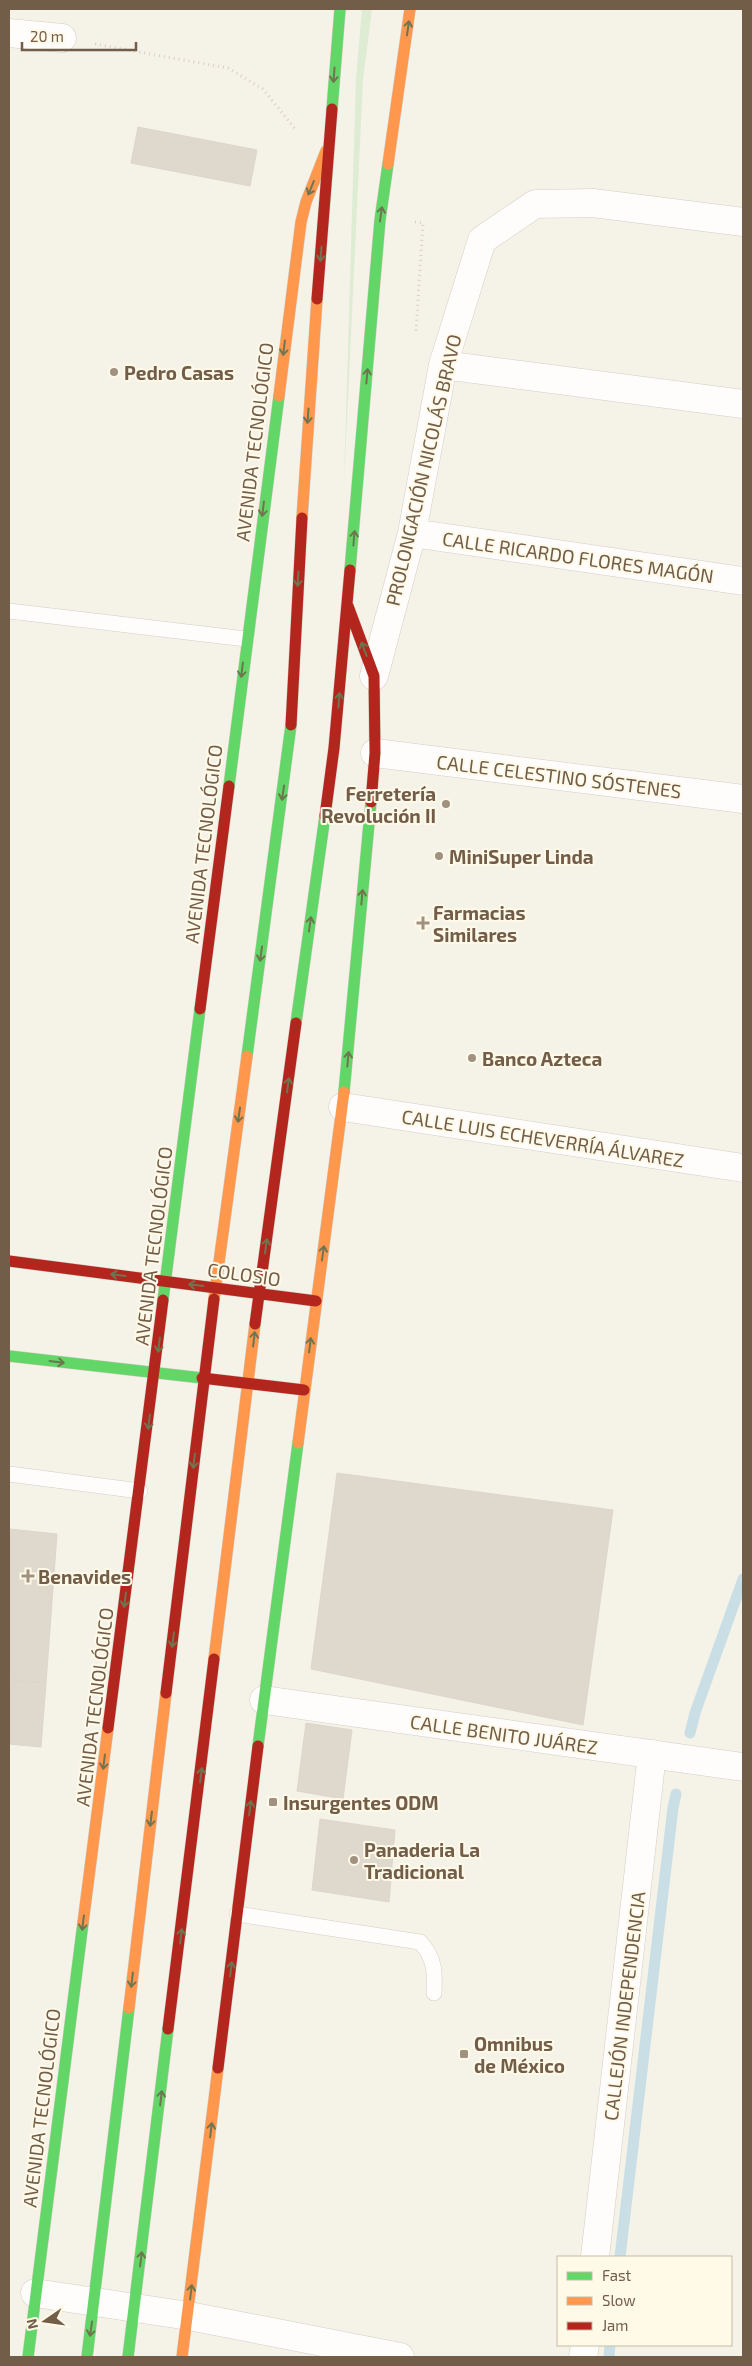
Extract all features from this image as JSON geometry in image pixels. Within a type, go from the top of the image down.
[{"type":"main road","name":"AVENIDA TECNOLÓGICO","points":[[87,2357],[215,1287],[290,745],[304,470],[337,26],[340,9]]},
{"type":"main road","points":[[128,2357],[259,1295],[334,748],[348,606],[380,220],[410,9]]},
{"type":"main road","name":"AVENIDA TECNOLÓGICO","points":[[28,2357],[155,1374],[246,639],[300,222],[329,143]]},
{"type":"main road","points":[[182,2357],[264,1700],[343,1107],[375,753],[374,676],[348,606]]},
{"type":"main road","name":"COLOSIO","points":[[9,1261],[316,1301]]},
{"type":"main road","points":[[9,1356],[304,1390]]},
{"type":"street","points":[[9,33],[62,38]]},
{"type":"street","name":"PROLONGACIÓN NICOLÁS BRAVO","points":[[374,676],[412,533],[442,365],[482,240],[535,204],[593,203],[743,222]]},
{"type":"street","points":[[442,365],[743,404]]},
{"type":"street","name":"CALLE RICARDO FLORES MAGÓN","points":[[412,533],[743,581]]},
{"type":"street","name":"CALLE CELESTINO SÓSTENES","points":[[375,753],[743,799]]},
{"type":"street","name":"CALLE LUIS ECHEVERRÍA ÁLVAREZ","points":[[343,1107],[743,1168]]},
{"type":"street","name":"CALLE BENITO JUÁREZ","points":[[264,1700],[743,1767]]},
{"type":"street","name":"CALLEJÓN INDEPENDENCIA","points":[[595,2256],[652,1754]]},
{"type":"street","points":[[35,2293],[188,2316],[400,2357]]},
{"type":"lane","points":[[9,610],[246,639]]},
{"type":"lane","points":[[9,1474],[140,1491]]},
{"type":"lane","points":[[237,1914],[420,1942],[429,1952],[435,1970],[434,1993]]},
{"type":"green space","points":[[362,9],[372,9],[363,80],[344,483],[356,78]]},
{"type":"building","points":[[138,127],[257,150],[250,186],[131,163]]},
{"type":"building","points":[[337,1473],[613,1510],[583,1725],[311,1669]]},
{"type":"building","points":[[9,1529],[57,1534],[46,1683],[9,1680]]},
{"type":"building","points":[[9,1680],[46,1683],[41,1747],[9,1744]]},
{"type":"building","points":[[306,1723],[352,1730],[343,1799],[297,1791]]},
{"type":"building","name":"Panaderia La Tradicional","points":[[320,1819],[395,1830],[389,1902],[312,1890]]},
{"type":"waterway","points":[[690,1733],[695,1713],[743,1579]]},
{"type":"waterway","points":[[620,2256],[676,1794]]},
{"type":"waterway","points":[[609,2357],[610,2346]]},
{"type":"traffic: fast","points":[[332,109],[340,9]]},
{"type":"traffic: fast","points":[[350,570],[380,220],[388,164]]},
{"type":"traffic: fast","points":[[229,786],[279,396]]},
{"type":"traffic: fast","points":[[247,1056],[291,725]]},
{"type":"traffic: fast","points":[[344,1092],[371,802]]},
{"type":"traffic: fast","points":[[296,1023],[325,816]]},
{"type":"traffic: fast","points":[[163,1300],[200,1009]]},
{"type":"traffic: fast","points":[[9,1356],[202,1378]]},
{"type":"traffic: fast","points":[[258,1746],[298,1443]]},
{"type":"traffic: fast","points":[[28,2357],[83,1923]]},
{"type":"traffic: fast","points":[[87,2357],[129,2008]]},
{"type":"traffic: fast","points":[[128,2357],[168,2029]]},
{"type":"traffic: slow","points":[[388,164],[410,9]]},
{"type":"traffic: slow","points":[[279,396],[301,222],[306,202],[326,151]]},
{"type":"traffic: slow","points":[[302,518],[317,299]]},
{"type":"traffic: slow","points":[[214,1299],[247,1056]]},
{"type":"traffic: slow","points":[[298,1443],[344,1092]]},
{"type":"traffic: slow","points":[[214,1659],[255,1324]]},
{"type":"traffic: slow","points":[[129,2008],[166,1693]]},
{"type":"traffic: slow","points":[[83,1923],[108,1728]]},
{"type":"traffic: slow","points":[[182,2357],[218,2068]]},
{"type":"traffic: jam","points":[[317,299],[332,109]]},
{"type":"traffic: jam","points":[[291,725],[302,518]]},
{"type":"traffic: jam","points":[[325,816],[334,748],[350,570]]},
{"type":"traffic: jam","points":[[348,606],[374,676],[375,753],[371,802]]},
{"type":"traffic: jam","points":[[200,1009],[229,786]]},
{"type":"traffic: jam","points":[[255,1324],[296,1023]]},
{"type":"traffic: jam","points":[[9,1261],[316,1301]]},
{"type":"traffic: jam","points":[[166,1693],[214,1299]]},
{"type":"traffic: jam","points":[[108,1728],[163,1300]]},
{"type":"traffic: jam","points":[[202,1378],[304,1390]]},
{"type":"traffic: jam","points":[[168,2029],[214,1659]]},
{"type":"traffic: jam","points":[[218,2068],[258,1746]]},
{"type":"place","name":"Pedro Casas","points":[[114,372]]},
{"type":"place","name":"Ferretería Revolución II","points":[[446,804]]},
{"type":"place","name":"MiniSuper Linda","points":[[439,856]]},
{"type":"place","name":"Farmacias Similares","points":[[423,923]]},
{"type":"place","name":"Banco Azteca","points":[[472,1058]]},
{"type":"place","name":"Benavides","points":[[28,1576]]},
{"type":"place","name":"Insurgentes ODM","points":[[273,1802]]},
{"type":"place","name":"Panaderia La Tradicional","points":[[354,1860]]},
{"type":"place","name":"Omnibus de México","points":[[464,2054]]}]
